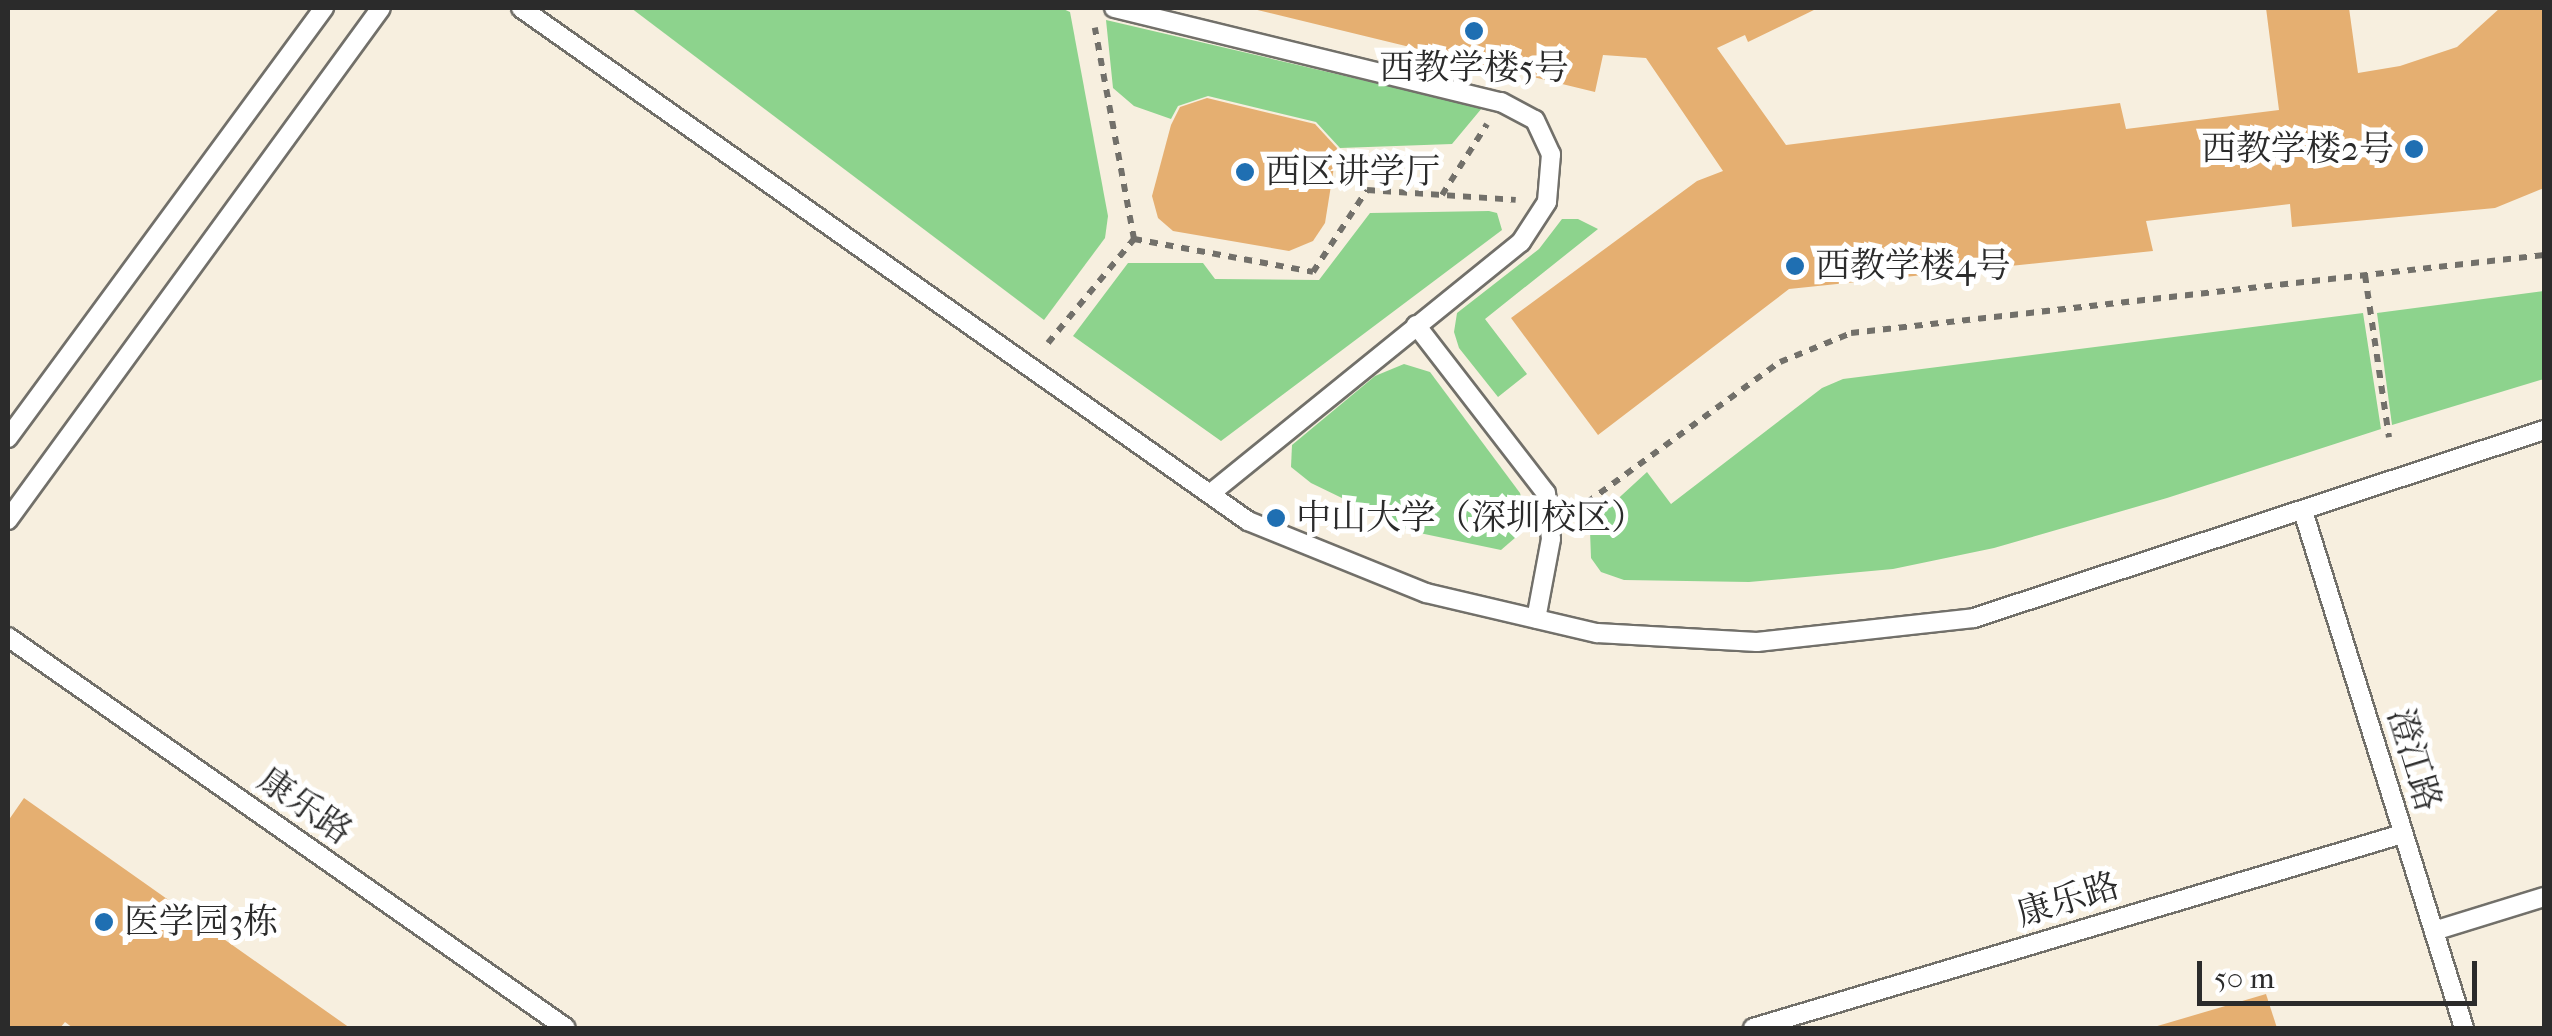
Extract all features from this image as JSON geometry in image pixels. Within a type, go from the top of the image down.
[{"type":"lane","points":[[8,438],[324,8]]},
{"type":"lane","points":[[8,520],[381,8]]},
{"type":"lane","points":[[520,8],[1248,521],[1426,593],[1597,634],[1758,642],[1974,618],[2544,430]]},
{"type":"lane","points":[[1114,8],[1501,102],[1535,120],[1551,154],[1548,202],[1521,242],[1210,494]]},
{"type":"lane","points":[[1416,325],[1546,493],[1551,540],[1536,619]]},
{"type":"lane","name":"澄江路","points":[[2304,511],[2464,1028]]},
{"type":"lane","name":"康乐路","points":[[8,637],[566,1028]]},
{"type":"lane","name":"康乐路","points":[[1753,1028],[2402,834]]},
{"type":"lane","points":[[2434,931],[2544,897]]},
{"type":"path","points":[[1094,27],[1134,239]]},
{"type":"path","points":[[1442,195],[1501,102]]},
{"type":"path","points":[[1134,239],[1312,272],[1367,190],[1548,202]]},
{"type":"path","points":[[1048,343],[1134,239]]},
{"type":"path","points":[[1551,540],[1565,519],[1780,362],[1814,344],[1851,333],[2544,254]]},
{"type":"path","points":[[2365,275],[2389,437]]},
{"type":"green space","points":[[631,8],[1061,8],[1070,12],[1108,216],[1105,238],[1044,320]]},
{"type":"green space","points":[[1106,20],[1482,108],[1452,144],[1340,148],[1316,122],[1208,96],[1178,106],[1171,119],[1134,106],[1113,88]]},
{"type":"green space","points":[[1370,213],[1497,213],[1502,230],[1221,441],[1073,336],[1128,263],[1203,263],[1215,279],[1319,280]]},
{"type":"green space","points":[[1562,219],[1578,219],[1598,229],[1485,319],[1527,374],[1498,397],[1459,348],[1454,332],[1457,313],[1539,249]]},
{"type":"green space","points":[[2544,291],[2544,379],[2392,425],[2377,313]]},
{"type":"green space","points":[[2363,313],[2381,429],[2167,498],[1994,548],[1893,569],[1749,582],[1624,580],[1601,572],[1591,558],[1590,531],[1597,518],[1647,472],[1671,504],[1822,388],[1843,379]]},
{"type":"green space","points":[[1404,364],[1430,372],[1520,493],[1527,520],[1523,531],[1501,550],[1410,531],[1311,483],[1291,467],[1292,445],[1375,376]]},
{"type":"building","points":[[1249,8],[1818,8],[1748,42],[1745,35],[1717,48],[1786,145],[2120,103],[2126,129],[2279,110],[2266,8],[2349,8],[2358,73],[2400,66],[2457,47],[2500,8],[2544,8],[2544,188],[2495,208],[2292,227],[2290,204],[2146,221],[2153,251],[1789,289],[1598,435],[1511,318],[1697,181],[1723,171],[1646,58],[1603,55],[1595,92]]},
{"type":"building","name":"西区讲学厅","points":[[1207,98],[1315,124],[1337,148],[1325,223],[1313,241],[1289,251],[1173,231],[1158,218],[1152,196],[1171,125],[1180,107]]},
{"type":"building","name":"医学园3栋","points":[[24,798],[350,1028],[73,1028],[65,1022],[60,1028],[8,1028],[8,821]]},
{"type":"building","points":[[2266,994],[2277,1028],[2154,1028],[2154,1027]]},
{"type":"place","name":"西教学楼5号","points":[[1474,31]]},
{"type":"place","name":"西教学楼2号","points":[[2414,149]]},
{"type":"place","name":"西区讲学厅","points":[[1245,172]]},
{"type":"place","name":"西教学楼4号","points":[[1795,266]]},
{"type":"place","name":"中山大学（深圳校区）","points":[[1276,518]]},
{"type":"place","name":"医学园3栋","points":[[104,922]]}]
